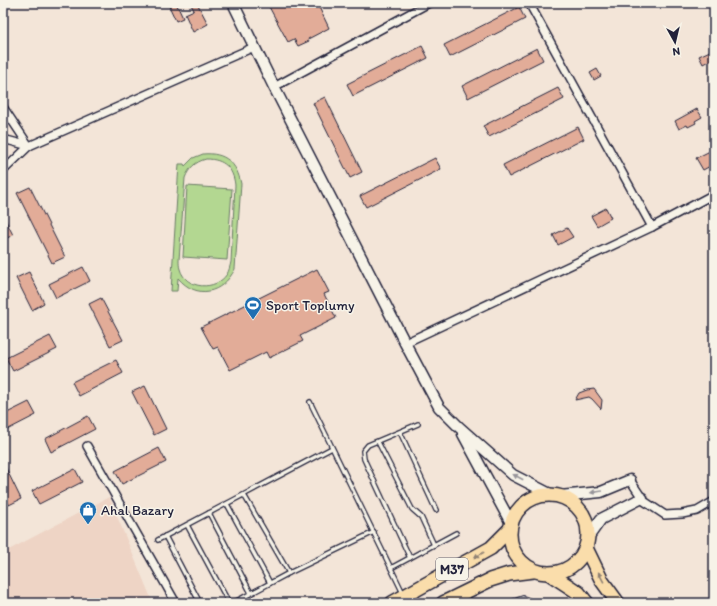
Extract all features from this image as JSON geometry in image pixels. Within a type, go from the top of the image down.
[{"type":"highway","points":[[556,495],[575,504],[583,513],[588,524],[587,542],[580,558],[572,566],[562,572],[550,574],[533,571],[523,564],[515,554],[510,543],[510,527],[519,508],[534,497],[556,495]]},
{"type":"highway","name":"M37","points":[[392,603],[491,548],[510,527]]},
{"type":"highway","points":[[587,542],[602,580],[618,603]]},
{"type":"highway","name":"M37","points":[[443,603],[490,580],[509,574],[533,571]]},
{"type":"highway","points":[[550,574],[580,593],[587,603]]},
{"type":"street","points":[[233,3],[274,87],[439,407],[513,475],[556,495],[601,492],[630,480],[644,501],[665,514],[682,514],[697,511],[714,502]]},
{"type":"street","points":[[274,87],[429,3]]},
{"type":"street","points":[[529,3],[652,227]]},
{"type":"street","points":[[3,171],[29,146],[254,47]]},
{"type":"street","points":[[3,107],[29,146]]},
{"type":"street","points":[[3,139],[29,146]]},
{"type":"street","points":[[405,343],[652,227],[714,194]]},
{"type":"street","points":[[459,427],[510,527]]},
{"type":"street","points":[[87,446],[176,603]]},
{"type":"street","points":[[587,542],[600,520],[642,498]]},
{"type":"lane","points":[[310,402],[405,596]]},
{"type":"lane","points":[[410,558],[364,459],[363,451],[368,446],[418,424]]},
{"type":"lane","points":[[400,432],[436,510]]},
{"type":"lane","points":[[378,442],[412,509],[421,517],[434,545]]},
{"type":"lane","points":[[158,540],[332,448]]},
{"type":"lane","points":[[244,495],[289,573]]},
{"type":"lane","points":[[227,504],[270,583]]},
{"type":"lane","points":[[210,513],[251,593]]},
{"type":"lane","points":[[187,525],[228,603]]},
{"type":"lane","points":[[233,603],[289,573],[374,532]]},
{"type":"lane","points":[[391,568],[456,533]]},
{"type":"lane","points":[[165,536],[200,603]]},
{"type":"lane","points":[[508,603],[523,598],[535,603]]},
{"type":"shaded area","name":"Ahal Bazary","points":[[109,497],[153,603],[3,603],[3,553]]},
{"type":"green space","points":[[203,154],[224,157],[233,165],[239,177],[241,184],[235,269],[230,277],[216,289],[201,291],[193,289],[185,285],[178,278],[177,291],[171,291],[179,164],[184,164],[185,166],[193,158]],"holes":[[[212,159],[223,163],[230,169],[234,179],[235,185],[231,262],[228,273],[222,280],[202,286],[188,281],[183,276],[179,266],[185,178],[188,171],[196,164],[202,160]]]},
{"type":"green space","points":[[187,186],[232,189],[227,260],[183,257]]},
{"type":"building","points":[[176,3],[183,18],[176,21],[169,6]]},
{"type":"building","points":[[190,3],[197,3],[208,24],[193,32],[185,14],[194,10]]},
{"type":"building","points":[[267,3],[317,3],[329,28],[298,46],[294,39],[288,42]]},
{"type":"building","points":[[519,7],[525,19],[450,57],[444,45]]},
{"type":"building","points":[[422,46],[428,58],[353,96],[347,84]]},
{"type":"building","points":[[537,48],[543,60],[468,98],[462,86]]},
{"type":"building","points":[[710,51],[714,58],[703,64],[699,56]]},
{"type":"building","points":[[597,69],[601,76],[594,80],[590,73]]},
{"type":"building","points":[[558,88],[564,99],[489,137],[483,126]]},
{"type":"building","points":[[325,97],[362,172],[350,178],[313,103]]},
{"type":"building","points":[[697,109],[702,117],[695,121],[696,123],[679,129],[675,121]]},
{"type":"building","points":[[578,127],[584,139],[509,177],[503,165]]},
{"type":"building","points":[[714,149],[714,164],[703,170],[696,158]]},
{"type":"building","points":[[435,158],[441,169],[366,207],[360,196]]},
{"type":"building","points":[[30,187],[65,257],[52,263],[17,193]]},
{"type":"building","points":[[606,208],[611,218],[597,226],[591,216]]},
{"type":"building","points":[[3,215],[13,235],[3,240]]},
{"type":"building","points":[[567,228],[573,237],[558,245],[553,235]]},
{"type":"building","points":[[83,267],[90,281],[56,298],[49,284]]},
{"type":"building","name":"Sport Toplumy","points":[[317,269],[329,292],[324,294],[336,318],[300,336],[303,341],[269,358],[266,352],[230,370],[218,347],[213,349],[201,327]]},
{"type":"building","points":[[29,272],[44,303],[32,310],[16,278]]},
{"type":"building","points":[[101,298],[123,340],[110,346],[89,304]]},
{"type":"building","points":[[50,336],[57,349],[13,371],[6,358]]},
{"type":"building","points":[[116,360],[123,373],[79,396],[72,382]]},
{"type":"building","points":[[145,386],[166,429],[154,435],[132,392]]},
{"type":"building","points":[[594,389],[602,400],[601,409],[589,397],[575,400],[579,393]]},
{"type":"building","points":[[29,402],[36,415],[3,432],[3,415]]},
{"type":"building","points":[[88,416],[95,429],[51,452],[45,439]]},
{"type":"building","points":[[159,448],[166,462],[122,484],[115,471]]},
{"type":"building","points":[[3,462],[21,499],[9,505],[3,493]]},
{"type":"building","points":[[75,469],[82,482],[39,504],[32,491]]},
{"type":"place","name":"Sport Toplumy","points":[[253,320]]},
{"type":"place","name":"Ahal Bazary","points":[[88,525]]}]
